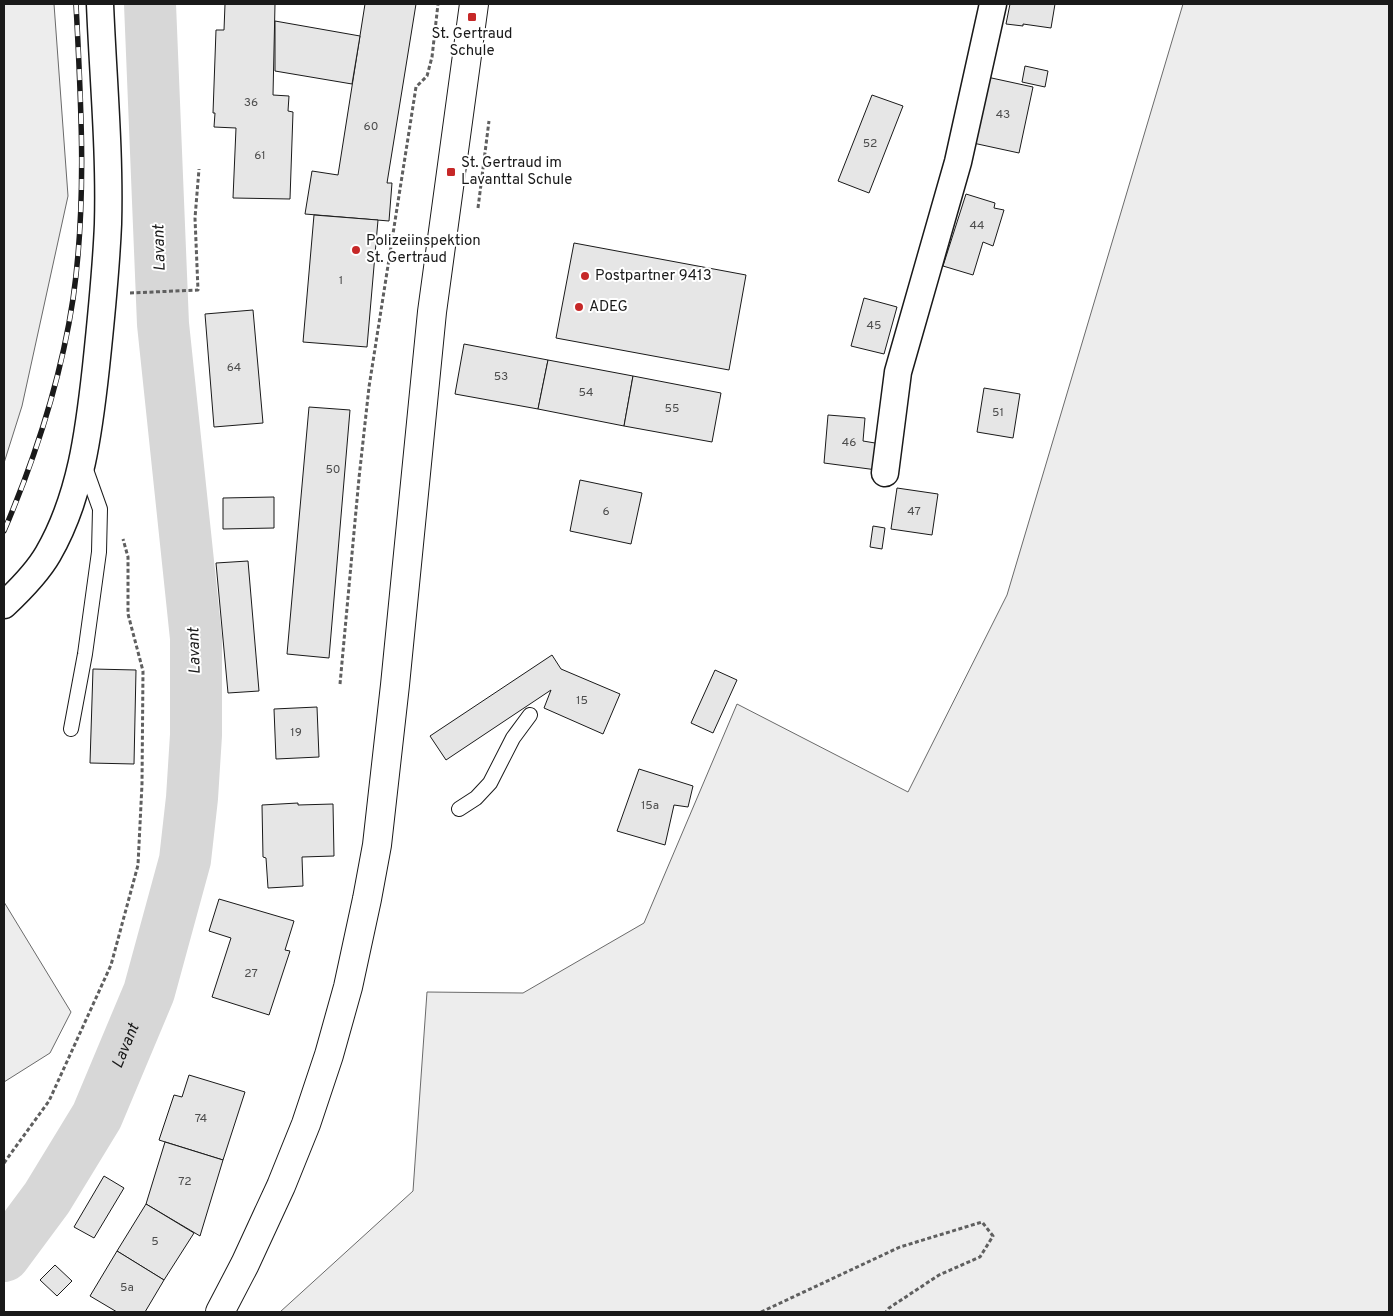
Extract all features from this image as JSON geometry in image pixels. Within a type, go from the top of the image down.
[{"type":"main road","points":[[220,1312],[282,1186],[306,1124],[329,1055],[355,960],[367,899],[377,845],[395,685],[432,312],[474,4]]},
{"type":"street","points":[[4,605],[22,588],[48,554],[67,515],[90,426],[104,294],[108,222],[100,4]]},
{"type":"street","points":[[885,473],[898,372],[958,162],[993,4]]},
{"type":"lane","points":[[71,729],[85,654],[99,552],[100,509],[82,462]]},
{"type":"lane","points":[[459,809],[476,798],[490,784],[513,738],[530,715]]},
{"type":"path","points":[[340,684],[369,387],[416,87],[427,76],[432,57],[438,4]]},
{"type":"path","points":[[124,293],[198,290],[195,218],[200,169]]},
{"type":"path","points":[[4,1164],[49,1101],[111,965],[138,865],[142,784],[143,671],[128,614],[128,557],[121,533]]},
{"type":"path","points":[[762,1312],[900,1247],[982,1222],[994,1236],[980,1257],[939,1275],[886,1312]]},
{"type":"shaded area","points":[[4,4],[54,4],[68,196],[22,406],[4,463]]},
{"type":"shaded area","points":[[1183,4],[1389,4],[1389,1312],[280,1312],[413,1191],[427,992],[523,993],[644,923],[737,704],[908,792],[1007,595]]},
{"type":"shaded area","points":[[4,902],[71,1012],[50,1053],[4,1082]]},
{"type":"building","points":[[225,4],[275,4],[273,95],[289,96],[288,111],[293,112],[290,199],[233,198],[236,128],[214,127],[215,113],[213,113],[216,30],[224,30]]},
{"type":"building","points":[[365,4],[416,4],[387,183],[392,183],[389,221],[305,214],[312,171],[338,175]]},
{"type":"building","points":[[1010,4],[1055,4],[1051,28],[1023,24],[1023,26],[1006,24]]},
{"type":"building","points":[[275,21],[360,36],[352,84],[275,71]]},
{"type":"building","points":[[1025,66],[1048,71],[1045,87],[1022,82]]},
{"type":"building","points":[[987,77],[1033,87],[1019,153],[973,143]]},
{"type":"building","points":[[872,95],[903,106],[869,193],[838,181]]},
{"type":"building","points":[[966,194],[995,203],[994,208],[1004,210],[993,246],[983,242],[973,275],[943,266]]},
{"type":"building","points":[[314,215],[378,220],[367,347],[303,342]]},
{"type":"building","points":[[574,243],[746,275],[729,370],[556,338]]},
{"type":"building","points":[[864,298],[897,307],[884,354],[851,346]]},
{"type":"building","points":[[253,310],[263,423],[214,427],[205,314]]},
{"type":"building","points":[[464,344],[548,360],[538,409],[455,394]]},
{"type":"building","points":[[548,360],[633,376],[624,426],[538,409]]},
{"type":"building","points":[[633,376],[721,393],[712,442],[624,426]]},
{"type":"building","points":[[984,388],[1020,394],[1013,438],[977,432]]},
{"type":"building","points":[[309,407],[350,410],[329,658],[287,654]]},
{"type":"building","points":[[828,415],[865,418],[863,441],[881,444],[877,470],[824,463]]},
{"type":"building","points":[[580,480],[642,493],[631,544],[570,531]]},
{"type":"building","points":[[897,488],[938,494],[932,535],[891,529]]},
{"type":"building","points":[[274,497],[274,528],[223,529],[223,498]]},
{"type":"building","points":[[873,526],[885,528],[882,549],[870,547]]},
{"type":"building","points":[[248,561],[259,691],[228,693],[216,563]]},
{"type":"building","points":[[552,655],[561,669],[620,694],[603,734],[544,708],[551,690],[446,760],[430,736]]},
{"type":"building","points":[[93,669],[136,670],[134,764],[90,763]]},
{"type":"building","points":[[715,670],[737,680],[713,733],[691,723]]},
{"type":"building","points":[[317,707],[319,757],[276,759],[274,709]]},
{"type":"building","points":[[639,769],[693,786],[688,807],[674,805],[665,845],[617,831]]},
{"type":"building","points":[[298,803],[298,805],[333,804],[334,856],[302,857],[303,886],[268,888],[266,858],[263,857],[262,805]]},
{"type":"building","points":[[219,899],[294,921],[285,950],[290,951],[269,1015],[212,997],[231,938],[209,931]]},
{"type":"building","points":[[189,1075],[245,1092],[223,1160],[159,1140],[174,1095],[182,1097]]},
{"type":"building","points":[[165,1142],[223,1160],[200,1236],[146,1204]]},
{"type":"building","points":[[104,1176],[124,1188],[94,1238],[74,1227]]},
{"type":"building","points":[[146,1204],[194,1233],[164,1280],[117,1251]]},
{"type":"building","points":[[117,1251],[164,1280],[145,1312],[117,1312],[90,1296]]},
{"type":"building","points":[[55,1265],[72,1281],[57,1296],[40,1280]]},
{"type":"waterway","name":"Lavant","points":[[4,1256],[47,1198],[97,1116],[149,992],[185,860],[192,798],[196,735],[196,638],[163,324],[150,4]]},
{"type":"railway","points":[[4,531],[27,474],[46,417],[62,358],[73,299],[80,225],[82,152],[76,4]]},
{"type":"place","name":"St. Gertraud Schule","points":[[472,17]]},
{"type":"place","name":"St. Gertraud im Lavanttal Schule","points":[[451,172]]},
{"type":"place","name":"Polizeiinspektion St. Gertraud","points":[[356,250]]},
{"type":"place","name":"Postpartner 9413","points":[[585,276]]},
{"type":"place","name":"ADEG","points":[[579,307]]}]
